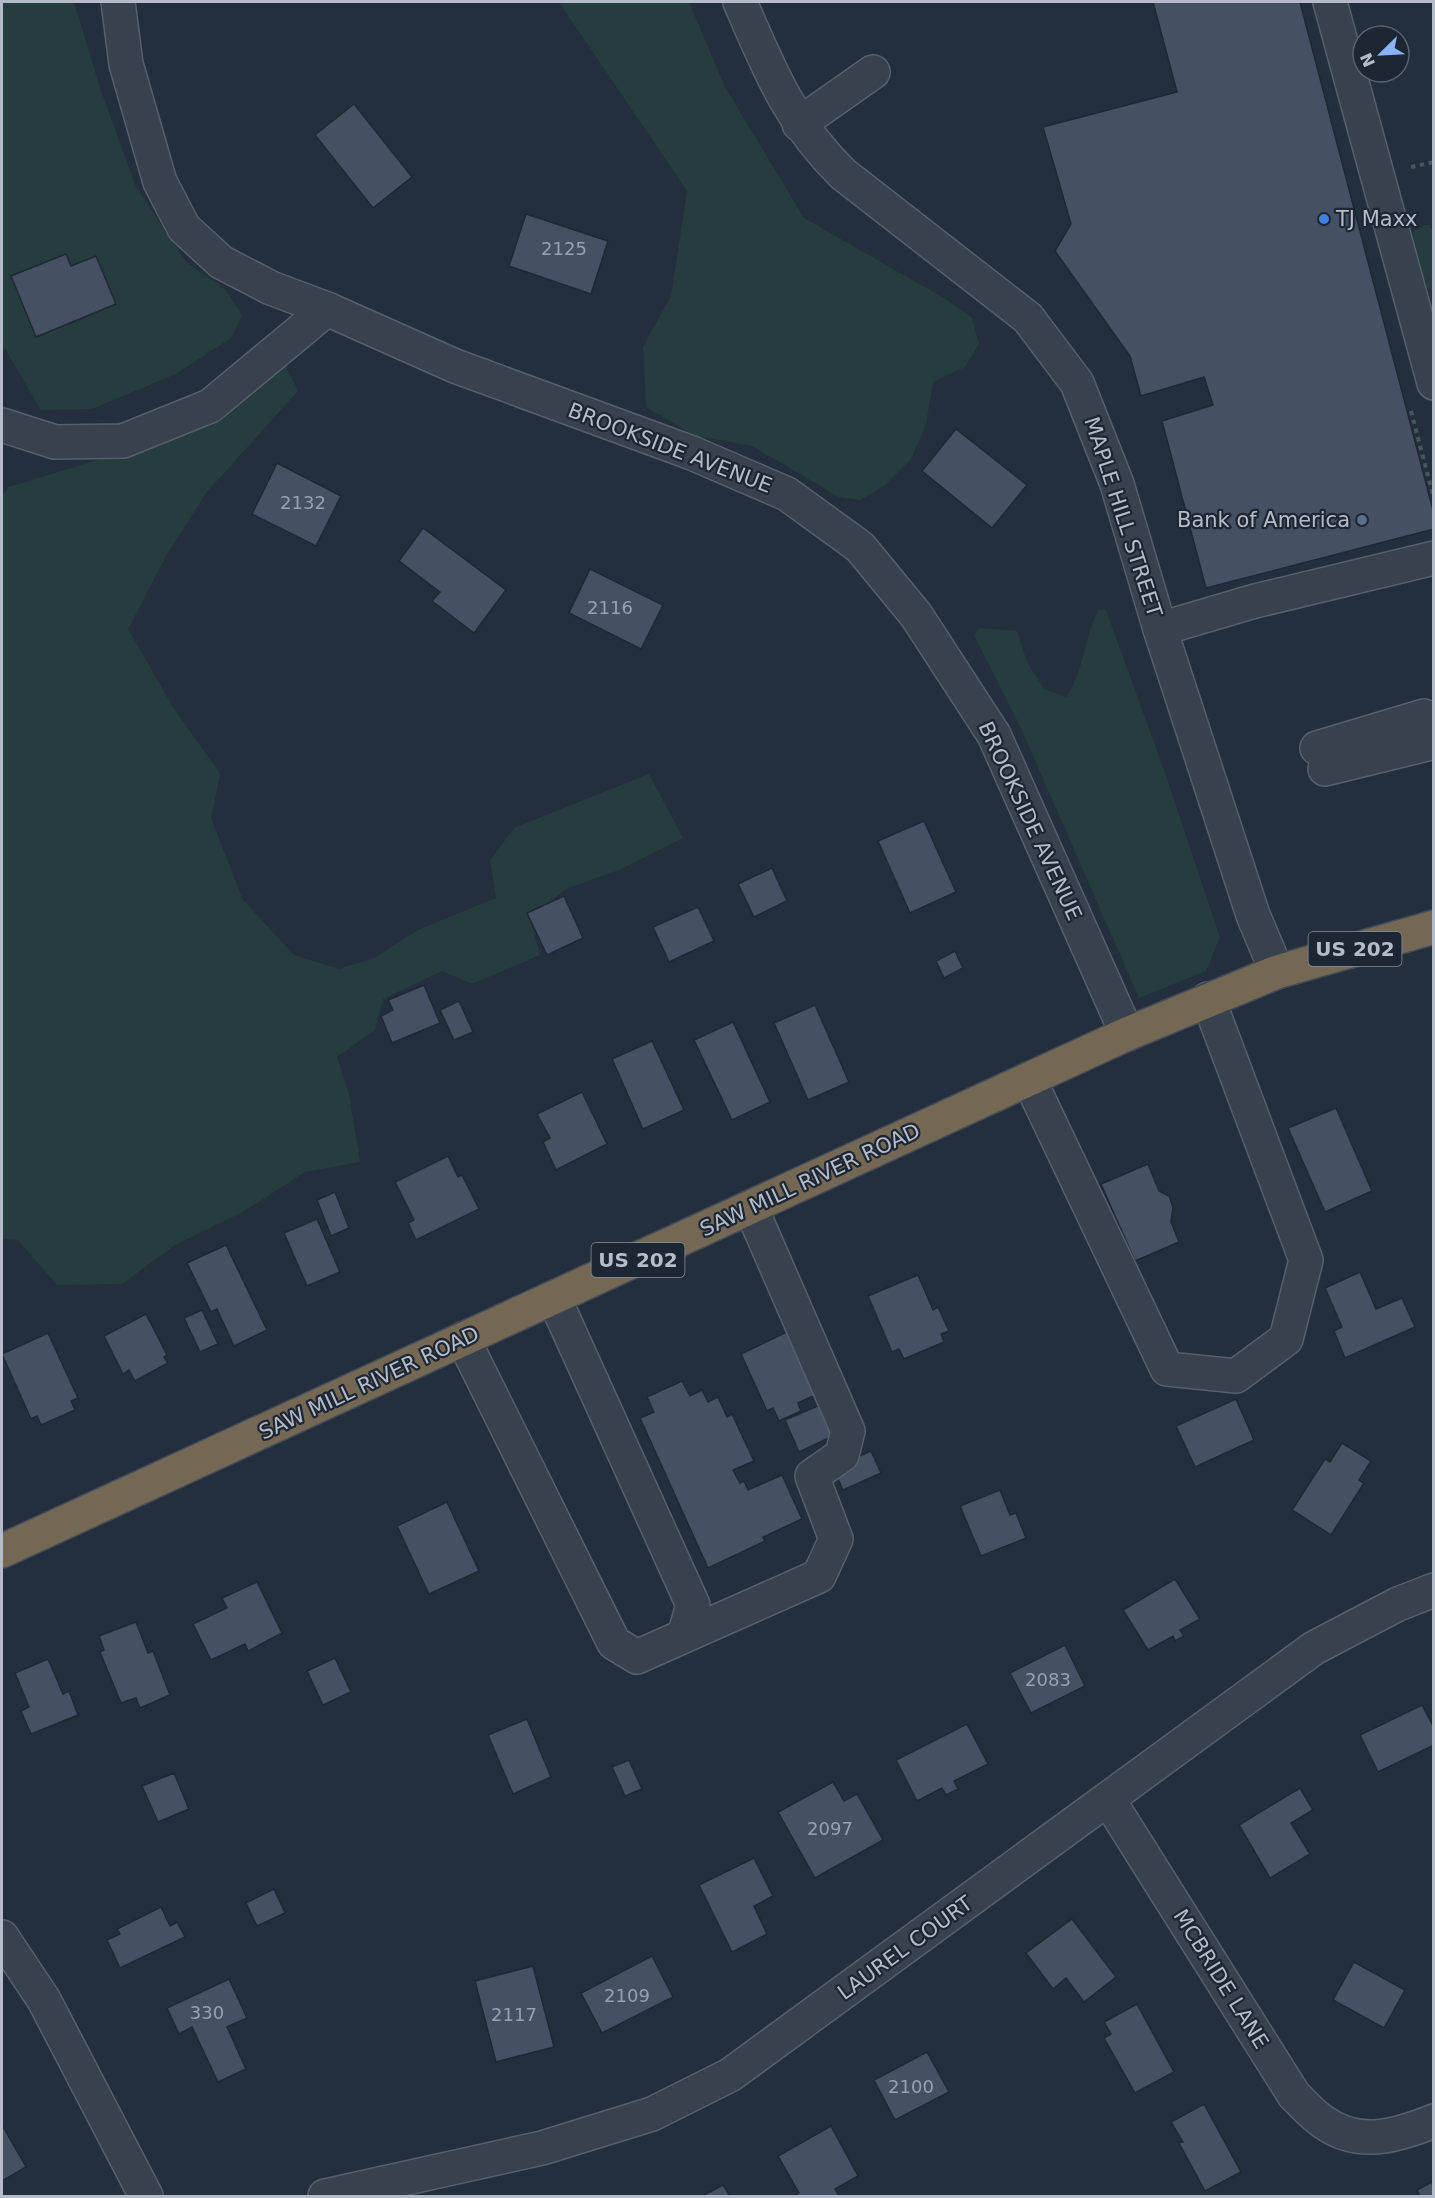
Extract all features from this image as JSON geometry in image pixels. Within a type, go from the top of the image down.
[{"type":"highway","name":"SAW MILL RIVER ROAD","points":[[2,1551],[1127,1034],[1276,972],[1434,927]]},
{"type":"street","name":"BROOKSIDE AVENUE","points":[[118,2],[126,64],[160,182],[184,228],[221,262],[271,288],[327,309],[455,366],[692,453],[787,494],[860,547],[916,615],[994,735],[1127,1034]]},
{"type":"street","name":"MAPLE HILL STREET","points":[[740,2],[772,78],[799,124],[843,174],[1028,318],[1077,383],[1117,484],[1160,629],[1252,915],[1276,972]]},
{"type":"street","points":[[1330,2],[1434,383]]},
{"type":"street","points":[[799,124],[873,72]]},
{"type":"street","points":[[2,425],[55,442],[123,441],[210,406],[327,309]]},
{"type":"street","points":[[1160,629],[1255,602],[1434,558]]},
{"type":"street","points":[[1321,759],[1426,730]]},
{"type":"street","points":[[1029,1079],[1167,1369],[1236,1376],[1286,1339],[1306,1260],[1209,999]]},
{"type":"street","points":[[463,1339],[614,1642],[637,1657],[819,1576],[836,1539],[812,1476],[842,1455],[848,1431],[751,1208]]},
{"type":"street","points":[[554,1298],[693,1605],[684,1636]]},
{"type":"street","name":"LAUREL COURT","points":[[325,2196],[542,2148],[652,2114],[730,2075],[1314,1648],[1398,1604],[1434,1590]]},
{"type":"street","name":"MCBRIDE LANE","points":[[1108,1799],[1294,2095],[1323,2122],[1357,2137],[1396,2137],[1434,2121]]},
{"type":"street","points":[[2,1937],[44,2000],[146,2196]]},
{"type":"green space","points":[[2,2],[74,2],[100,88],[136,187],[187,263],[226,290],[242,316],[231,338],[176,374],[92,409],[41,410],[6,350],[2,347]]},
{"type":"green space","points":[[559,2],[689,2],[725,87],[804,218],[949,301],[972,318],[979,344],[965,367],[933,382],[926,424],[911,459],[884,486],[860,500],[839,497],[752,446],[696,436],[646,407],[643,347],[671,296],[687,191]]},
{"type":"green space","points":[[1425,225],[1430,225],[1433,233],[1433,291],[1427,288],[1412,237],[1412,232]]},
{"type":"green space","points":[[285,365],[298,391],[206,493],[166,556],[128,629],[173,707],[220,774],[211,818],[243,900],[294,955],[339,969],[374,958],[420,929],[496,898],[490,861],[514,828],[649,774],[683,838],[619,870],[566,889],[530,918],[540,955],[472,984],[442,971],[383,999],[375,1030],[337,1057],[349,1094],[360,1162],[305,1172],[243,1212],[175,1245],[122,1284],[57,1285],[18,1240],[2,1239],[2,495],[9,487],[212,425]]},
{"type":"green space","points":[[1099,610],[1106,610],[1165,773],[1220,937],[1206,971],[1139,998],[1020,726],[974,635],[979,628],[1017,631],[1027,662],[1044,689],[1066,697],[1077,676]]},
{"type":"building","points":[[1153,2],[1300,2],[1434,514],[1434,529],[1206,588],[1162,421],[1213,405],[1204,377],[1141,396],[1130,356],[1055,251],[1071,224],[1043,127],[1177,92]]},
{"type":"building","points":[[354,104],[412,177],[373,208],[315,135]]},
{"type":"building","points":[[526,214],[608,241],[591,294],[509,266]]},
{"type":"building","points":[[66,254],[71,266],[96,256],[116,304],[36,337],[11,276]]},
{"type":"building","points":[[956,429],[1027,485],[992,528],[922,471]]},
{"type":"building","points":[[277,463],[341,496],[316,546],[252,514]]},
{"type":"building","points":[[423,528],[506,590],[474,633],[432,601],[440,592],[399,561]]},
{"type":"building","points":[[590,569],[663,605],[641,649],[569,613]]},
{"type":"building","points":[[924,821],[956,892],[910,913],[878,841]]},
{"type":"building","points":[[772,868],[787,901],[754,917],[738,884]]},
{"type":"building","points":[[564,896],[583,938],[547,955],[527,913]]},
{"type":"building","points":[[698,907],[714,941],[669,962],[653,927]]},
{"type":"building","points":[[955,951],[963,968],[944,978],[936,961]]},
{"type":"building","points":[[424,985],[440,1023],[392,1043],[381,1016],[393,1010],[388,1000]]},
{"type":"building","points":[[459,1001],[473,1032],[454,1040],[440,1010]]},
{"type":"building","points":[[815,1005],[849,1082],[808,1100],[774,1023]]},
{"type":"building","points":[[733,1022],[770,1102],[732,1120],[694,1040]]},
{"type":"building","points":[[652,1041],[684,1110],[643,1129],[612,1059]]},
{"type":"building","points":[[582,1092],[607,1144],[556,1170],[543,1142],[550,1138],[537,1114]]},
{"type":"building","points":[[1336,1108],[1372,1191],[1325,1212],[1288,1128]]},
{"type":"building","points":[[448,1156],[458,1177],[462,1175],[479,1209],[416,1240],[408,1223],[414,1220],[395,1182]]},
{"type":"building","points":[[1148,1164],[1159,1191],[1169,1196],[1173,1207],[1171,1222],[1179,1242],[1135,1261],[1101,1184]]},
{"type":"building","points":[[335,1192],[349,1228],[331,1236],[317,1200]]},
{"type":"building","points":[[317,1219],[340,1272],[307,1286],[284,1233]]},
{"type":"building","points":[[226,1245],[267,1330],[234,1346],[217,1309],[211,1312],[187,1263]]},
{"type":"building","points":[[1360,1272],[1376,1309],[1402,1298],[1415,1327],[1345,1358],[1334,1331],[1342,1327],[1325,1288]]},
{"type":"building","points":[[918,1275],[933,1310],[938,1307],[949,1331],[941,1334],[944,1342],[904,1359],[899,1349],[892,1352],[868,1296]]},
{"type":"building","points":[[202,1310],[218,1344],[200,1352],[184,1318]]},
{"type":"building","points":[[146,1314],[167,1355],[164,1357],[168,1363],[135,1381],[129,1370],[123,1374],[104,1336]]},
{"type":"building","points":[[791,1330],[820,1393],[798,1403],[801,1411],[779,1421],[773,1408],[767,1411],[741,1354]]},
{"type":"building","points":[[48,1333],[78,1398],[71,1401],[75,1410],[41,1425],[37,1416],[31,1419],[2,1354]]},
{"type":"building","points":[[682,1381],[690,1396],[702,1390],[708,1402],[718,1397],[727,1417],[732,1414],[754,1461],[733,1470],[740,1483],[744,1481],[748,1490],[782,1475],[802,1519],[763,1537],[765,1541],[708,1568],[640,1418],[654,1412],[647,1397]]},
{"type":"building","points":[[1236,1399],[1254,1440],[1195,1467],[1176,1426]]},
{"type":"building","points":[[820,1405],[833,1436],[799,1452],[785,1420]]},
{"type":"building","points":[[1342,1443],[1371,1461],[1359,1480],[1364,1483],[1331,1535],[1292,1510],[1325,1459],[1330,1462]]},
{"type":"building","points":[[871,1451],[881,1473],[843,1490],[833,1468]]},
{"type":"building","points":[[1000,1490],[1010,1515],[1016,1513],[1026,1538],[981,1556],[960,1506]]},
{"type":"building","points":[[447,1502],[479,1571],[429,1594],[397,1526]]},
{"type":"building","points":[[1175,1579],[1200,1619],[1180,1630],[1184,1636],[1175,1641],[1173,1636],[1148,1650],[1123,1610]]},
{"type":"building","points":[[257,1582],[282,1633],[248,1651],[245,1644],[211,1660],[193,1624],[227,1608],[222,1598]]},
{"type":"building","points":[[136,1622],[148,1653],[153,1651],[170,1695],[140,1708],[136,1698],[121,1703],[100,1652],[104,1650],[99,1636]]},
{"type":"building","points":[[1065,1645],[1085,1686],[1031,1713],[1010,1673]]},
{"type":"building","points":[[335,1658],[351,1692],[323,1705],[307,1671]]},
{"type":"building","points":[[48,1659],[63,1694],[69,1691],[78,1715],[31,1734],[21,1711],[29,1707],[15,1673]]},
{"type":"building","points":[[1422,1705],[1434,1728],[1434,1745],[1378,1772],[1360,1735]]},
{"type":"building","points":[[527,1719],[551,1777],[513,1794],[488,1735]]},
{"type":"building","points":[[967,1724],[988,1764],[954,1781],[958,1789],[946,1795],[942,1788],[917,1801],[896,1760]]},
{"type":"building","points":[[629,1760],[642,1789],[625,1796],[612,1767]]},
{"type":"building","points":[[174,1773],[189,1809],[158,1822],[142,1786]]},
{"type":"building","points":[[833,1782],[844,1801],[857,1794],[883,1840],[815,1878],[778,1812]]},
{"type":"building","points":[[1300,1788],[1313,1810],[1291,1823],[1310,1854],[1270,1878],[1239,1825]]},
{"type":"building","points":[[754,1858],[773,1896],[754,1906],[767,1934],[732,1952],[699,1885]]},
{"type":"building","points":[[274,1889],[285,1913],[257,1926],[246,1903]]},
{"type":"building","points":[[161,1907],[170,1926],[177,1922],[185,1937],[120,1968],[107,1940],[120,1934],[117,1929]]},
{"type":"building","points":[[1072,1919],[1116,1977],[1084,2002],[1066,1978],[1053,1989],[1026,1953]]},
{"type":"building","points":[[652,1956],[673,1997],[602,2033],[581,1993]]},
{"type":"building","points":[[1354,1962],[1405,1990],[1384,2028],[1333,2000]]},
{"type":"building","points":[[533,1966],[554,2047],[496,2062],[475,1981]]},
{"type":"building","points":[[229,1979],[247,2018],[227,2027],[246,2069],[218,2082],[192,2027],[179,2034],[167,2008]]},
{"type":"building","points":[[1137,2004],[1174,2072],[1135,2093],[1104,2038],[1111,2034],[1104,2022]]},
{"type":"building","points":[[927,2052],[949,2092],[895,2120],[874,2080]]},
{"type":"building","points":[[1204,2104],[1241,2172],[1205,2191],[1179,2143],[1183,2142],[1171,2122]]},
{"type":"building","points":[[2,2125],[26,2167],[2,2181]]},
{"type":"building","points":[[831,2126],[858,2176],[835,2189],[839,2196],[793,2196],[799,2193],[778,2156]]},
{"type":"building","points":[[1432,2182],[1434,2196],[1420,2196],[1417,2190]]},
{"type":"building","points":[[723,2185],[730,2196],[702,2196]]},
{"type":"place","name":"TJ Maxx","points":[[1324,219]]},
{"type":"place","name":"Bank of America","points":[[1362,520]]}]
